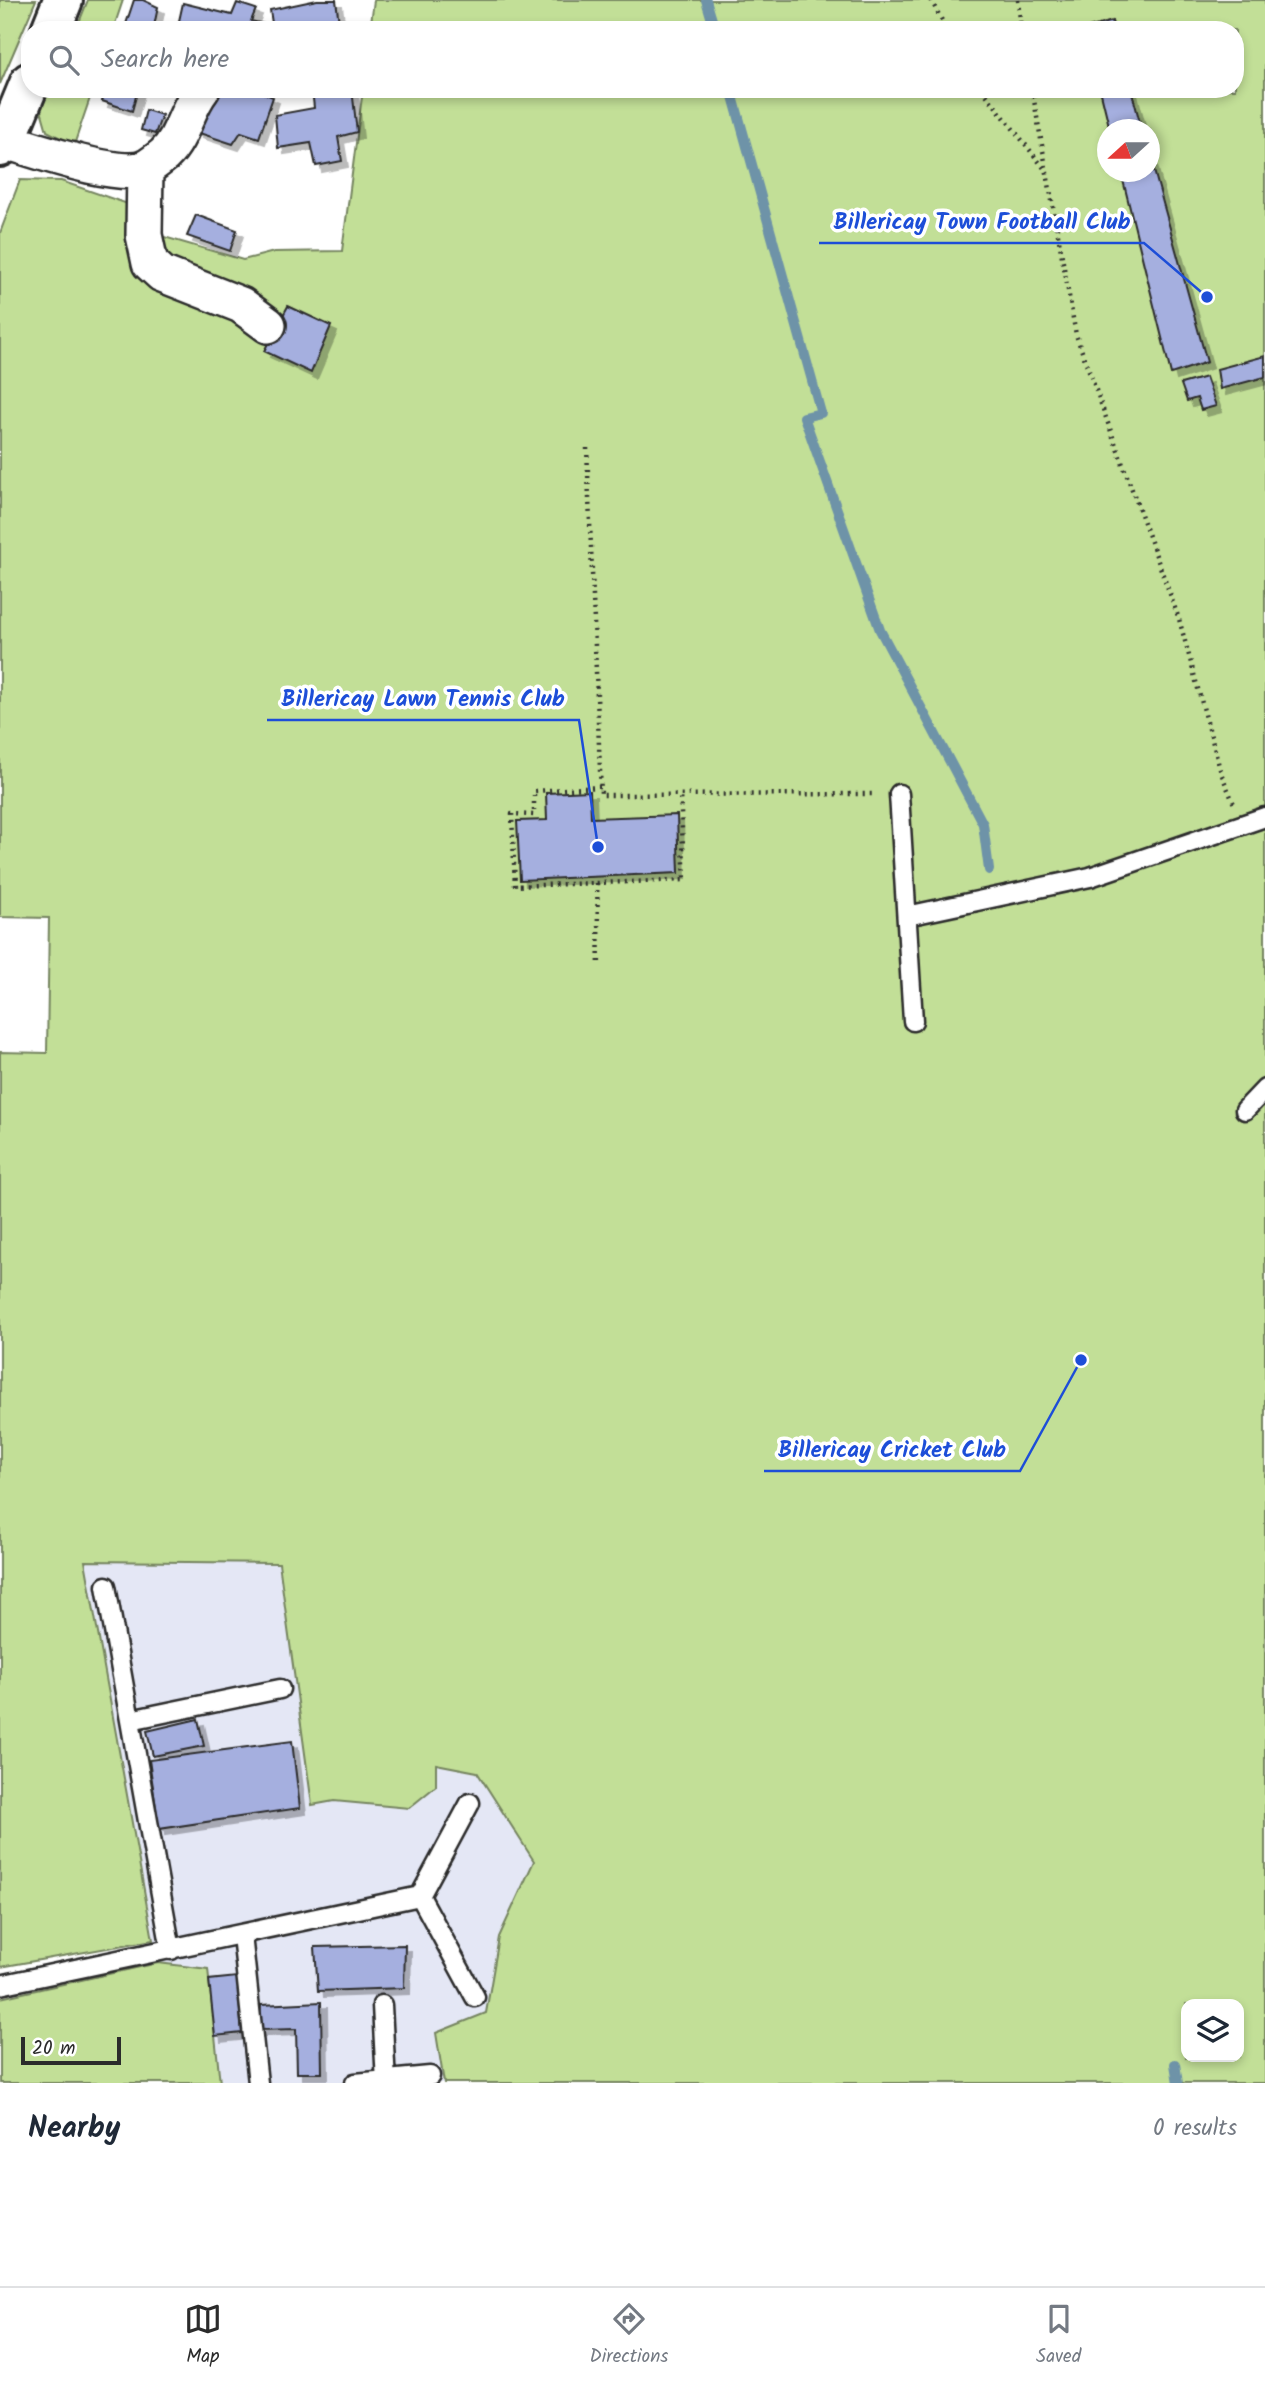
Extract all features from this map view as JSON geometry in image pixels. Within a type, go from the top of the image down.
[{"type":"main road","points":[[55,21],[63,0]]},
{"type":"main road","points":[[1,144],[23,98]]},
{"type":"street","points":[[1,144],[98,167],[122,171],[145,168],[164,154],[178,136],[195,98]]},
{"type":"street","points":[[145,168],[144,235],[150,263],[162,274],[242,305],[268,325]]},
{"type":"lane","points":[[899,794],[913,1021]]},
{"type":"lane","points":[[906,916],[1090,877],[1265,817]]},
{"type":"lane","points":[[1245,1111],[1265,1089]]},
{"type":"lane","points":[[106,1586],[170,1950]]},
{"type":"lane","points":[[130,1720],[280,1689]]},
{"type":"lane","points":[[0,1985],[420,1896],[470,1803]]},
{"type":"lane","points":[[420,1896],[475,1997]]},
{"type":"lane","points":[[242,1935],[258,2083]]},
{"type":"lane","points":[[382,2006],[386,2082]]},
{"type":"lane","points":[[355,2083],[430,2076]]},
{"type":"path","points":[[931,0],[942,21]]},
{"type":"path","points":[[1018,0],[1020,21]]},
{"type":"path","points":[[989,98],[1048,173]]},
{"type":"path","points":[[1034,98],[1076,334],[1179,619],[1222,773],[1242,825]]},
{"type":"path","points":[[587,448],[601,795],[899,794]]},
{"type":"path","points":[[600,787],[534,792],[534,814],[512,814],[515,887],[685,880],[680,795]]},
{"type":"path","points":[[597,883],[599,967]]},
{"type":"shaded area","points":[[85,1560],[279,1563],[313,1805],[334,1801],[409,1808],[436,1764],[477,1773],[534,1861],[500,1937],[486,2013],[436,2033],[444,2083],[220,2083],[208,1969],[158,1963]]},
{"type":"green space","points":[[0,0],[36,0],[27,21],[21,21],[21,35],[0,84]]},
{"type":"green space","points":[[88,0],[123,0],[116,21],[80,21]]},
{"type":"green space","points":[[374,0],[1265,0],[1265,2083],[444,2083],[436,2033],[486,2013],[499,1937],[534,1861],[477,1772],[436,1764],[436,1786],[409,1808],[334,1801],[312,1805],[279,1563],[85,1561],[153,1940],[0,1967],[0,1052],[47,1053],[49,918],[0,917],[0,233],[20,180],[61,181],[131,205],[126,220],[129,242],[161,236],[243,260],[274,252],[342,251],[362,98],[1244,98],[1244,21],[371,21]]},
{"type":"green space","points":[[46,98],[90,98],[74,145],[47,131],[41,110]]},
{"type":"green space","points":[[158,1963],[208,1969],[220,2083],[0,2083],[0,1998]]},
{"type":"building","points":[[134,0],[143,0],[158,7],[155,21],[127,21]]},
{"type":"building","points":[[317,0],[336,0],[339,21],[272,21],[270,10]]},
{"type":"building","points":[[183,3],[232,15],[237,3],[256,9],[251,21],[179,21]]},
{"type":"building","points":[[103,98],[136,98],[132,111],[102,101]]},
{"type":"building","points":[[210,98],[273,98],[259,138],[241,132],[233,144],[196,132]]},
{"type":"building","points":[[313,98],[353,98],[357,132],[338,137],[342,161],[316,166],[311,143],[278,148],[275,115],[314,108]]},
{"type":"building","points":[[1102,98],[1133,98],[1139,119],[1107,119]]},
{"type":"building","points":[[146,110],[162,115],[155,134],[141,130]]},
{"type":"building","points":[[1123,182],[1157,182],[1207,362],[1171,374]]},
{"type":"building","points":[[196,215],[237,230],[230,251],[187,236]]},
{"type":"building","points":[[288,306],[331,326],[311,373],[264,351]]},
{"type":"building","points":[[1265,356],[1265,377],[1220,389],[1217,369]]},
{"type":"building","points":[[1206,377],[1216,406],[1201,410],[1197,398],[1187,401],[1181,384]]},
{"type":"building","points":[[590,791],[591,818],[677,815],[679,873],[520,880],[517,821],[547,820],[546,793]]},
{"type":"building","points":[[198,1719],[204,1746],[153,1756],[147,1731]]},
{"type":"building","points":[[292,1741],[300,1808],[159,1829],[149,1760]]},
{"type":"building","points":[[405,1945],[404,1988],[318,1991],[315,1947]]},
{"type":"building","points":[[237,1977],[242,2033],[215,2036],[209,1980]]},
{"type":"building","points":[[321,2002],[322,2073],[297,2073],[296,2029],[259,2030],[261,2005]]},
{"type":"waterway","points":[[706,0],[712,21]]},
{"type":"waterway","points":[[734,98],[821,413],[804,417],[880,630],[983,824],[989,870]]},
{"type":"waterway","points":[[1175,2064],[1178,2083]]},
{"type":"place","name":"Billericay Town Football Club","points":[[1207,297]]},
{"type":"place","name":"Billericay Lawn Tennis Club","points":[[598,847]]},
{"type":"place","name":"Billericay Cricket Club","points":[[1081,1360]]}]
